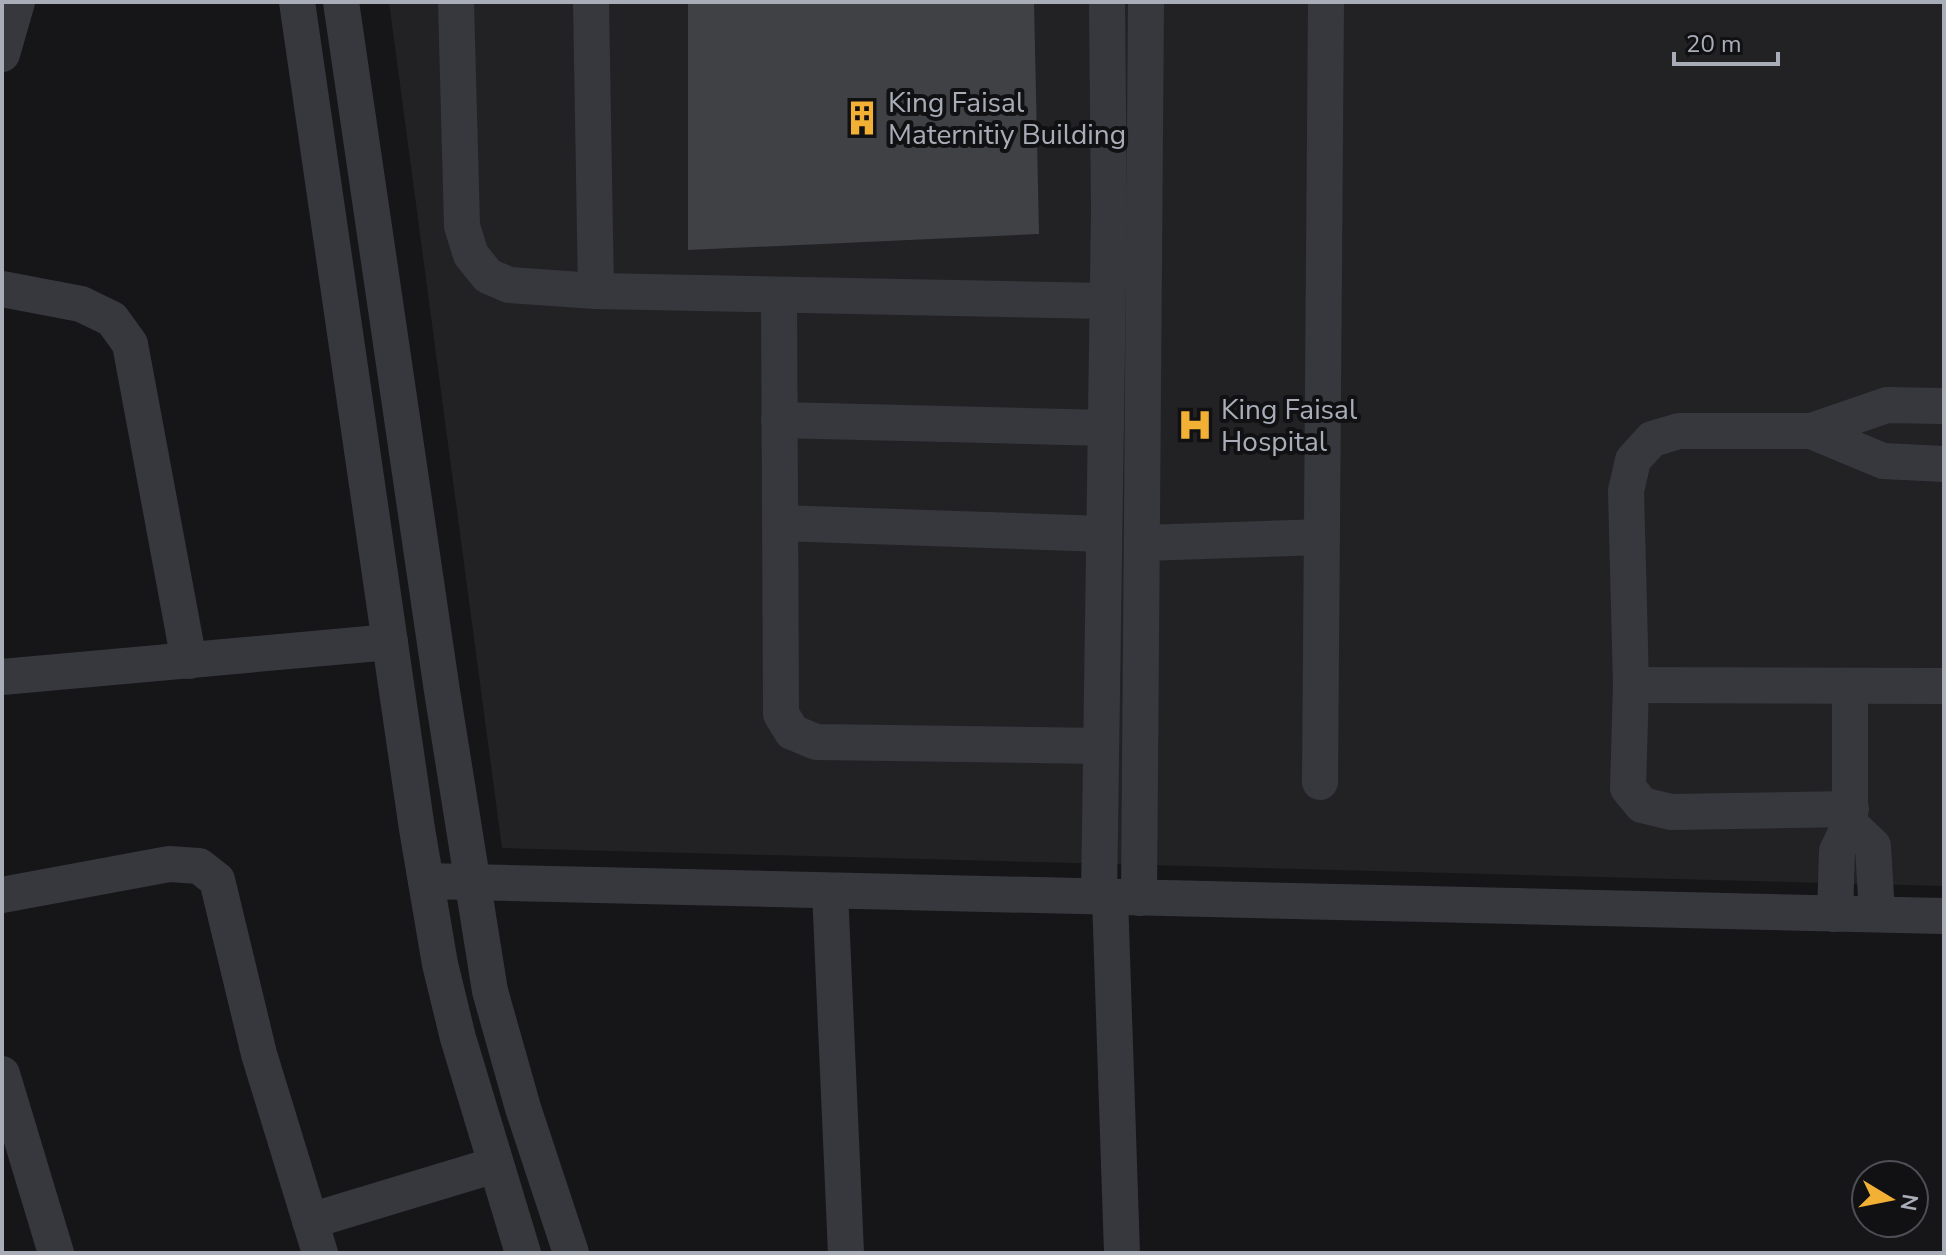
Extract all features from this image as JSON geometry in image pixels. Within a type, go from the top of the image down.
[{"type":"street","points":[[2,54],[17,2]]},
{"type":"street","points":[[297,2],[440,964],[454,1023],[523,1253]]},
{"type":"street","points":[[341,2],[490,991],[523,1108],[571,1253]]},
{"type":"street","points":[[456,2],[462,226],[471,255],[488,276],[509,285],[596,291],[1107,301]]},
{"type":"street","points":[[591,2],[596,291]]},
{"type":"street","points":[[1107,2],[1106,428],[1101,746],[1116,897],[1122,1253]]},
{"type":"street","points":[[1116,897],[1143,543],[1146,2]]},
{"type":"street","points":[[1320,782],[1326,2]]},
{"type":"street","points":[[2,289],[81,304],[112,319],[130,344],[189,661]]},
{"type":"street","points":[[779,295],[781,714],[792,732],[816,742],[1101,746]]},
{"type":"street","points":[[1851,816],[1671,812],[1642,805],[1628,788],[1631,685],[1626,491],[1633,460],[1652,439],[1679,431],[1811,431],[1887,405],[1944,406]]},
{"type":"street","points":[[779,420],[1106,428]]},
{"type":"street","points":[[1811,431],[1883,461],[1944,464]]},
{"type":"street","points":[[780,523],[1104,534]]},
{"type":"street","points":[[1143,543],[1322,537]]},
{"type":"street","points":[[2,677],[390,642]]},
{"type":"street","points":[[1631,685],[1944,686]]},
{"type":"street","points":[[1835,914],[1837,851],[1851,816],[1850,687]]},
{"type":"street","points":[[1851,816],[1873,846],[1877,914]]},
{"type":"street","points":[[2,895],[169,864],[199,866],[217,880],[259,1054],[315,1237],[495,1165]]},
{"type":"street","points":[[426,881],[1944,916]]},
{"type":"street","points":[[830,891],[846,1253]]},
{"type":"street","points":[[2,1074],[56,1253]]},
{"type":"shaded area","name":"King Faisal Hospital","points":[[389,2],[1944,2],[1944,886],[502,848]]},
{"type":"building","name":"King Faisal Maternitiy Building","points":[[688,2],[1034,2],[1039,234],[688,250]]},
{"type":"place","name":"King Faisal Maternitiy Building","points":[[862,118]]},
{"type":"place","name":"King Faisal Hospital","points":[[1195,425]]}]
